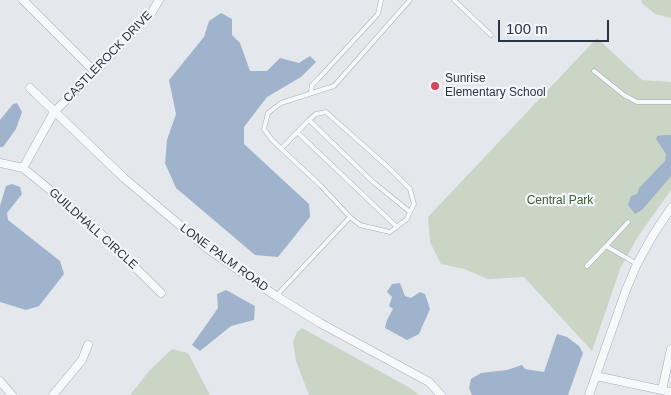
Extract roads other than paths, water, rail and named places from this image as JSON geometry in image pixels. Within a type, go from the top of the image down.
[{"type":"street","points":[[23,0],[96,72]]},
{"type":"street","name":"CASTLEROCK DRIVE","points":[[54,112],[96,72],[152,12],[158,0]]},
{"type":"street","name":"LONE PALM ROAD","points":[[30,88],[124,178],[208,248],[276,296],[320,323],[429,382],[441,395]]},
{"type":"street","points":[[23,168],[54,112]]},
{"type":"street","name":"GUILDHALL CIRCLE","points":[[0,163],[23,168],[87,220],[161,293]]},
{"type":"street","points":[[589,395],[637,264],[671,208]]},
{"type":"street","points":[[53,395],[82,360],[88,345]]},
{"type":"street","points":[[662,390],[671,349]]},
{"type":"street","points":[[596,376],[671,392]]},
{"type":"street","points":[[0,381],[12,395]]},
{"type":"lane","points":[[311,92],[312,85],[378,14],[381,0]]},
{"type":"lane","points":[[282,148],[316,114],[326,112],[410,189],[414,204],[407,219],[390,232],[360,225],[350,217],[282,148],[264,129],[268,113],[281,103],[334,86],[410,0]]},
{"type":"lane","points":[[454,0],[491,35]]},
{"type":"lane","points":[[594,72],[637,102],[671,102]]},
{"type":"lane","points":[[309,120],[373,182],[410,212]]},
{"type":"lane","points":[[297,132],[397,227]]},
{"type":"lane","points":[[276,296],[350,217]]},
{"type":"lane","points":[[587,266],[628,222]]},
{"type":"lane","points":[[606,246],[637,264]]},
{"type":"water","points":[[221,13],[232,19],[232,35],[240,43],[250,71],[267,71],[280,58],[299,63],[310,56],[316,62],[301,77],[267,97],[244,127],[244,144],[309,204],[310,217],[278,257],[255,255],[176,188],[165,163],[167,140],[176,114],[169,80],[204,37],[209,21]]},
{"type":"water","points":[[17,103],[22,112],[16,129],[3,147],[0,147],[0,120],[13,104]]},
{"type":"water","points":[[671,135],[671,176],[642,210],[635,214],[628,205],[631,196],[637,194],[639,188],[665,161],[666,154],[656,139],[657,136]]},
{"type":"water","points":[[12,184],[20,187],[22,194],[7,213],[8,220],[60,261],[64,274],[39,306],[26,310],[0,302],[0,206],[6,186]]},
{"type":"water","points":[[400,283],[405,296],[411,298],[420,292],[425,294],[430,309],[419,334],[407,340],[385,328],[393,309],[389,306],[392,297],[387,292],[392,284]]},
{"type":"water","points":[[226,290],[255,306],[254,320],[231,326],[200,351],[192,345],[218,308],[217,294]]},
{"type":"water","points":[[557,334],[567,337],[579,346],[583,353],[568,395],[472,395],[469,388],[471,379],[481,373],[507,370],[522,365],[525,369],[544,372]]},
{"type":"place","name":"Sunrise Elementary School","points":[[435,86]]},
{"type":"park label","name":"Central Park","points":[[560,201]]}]
